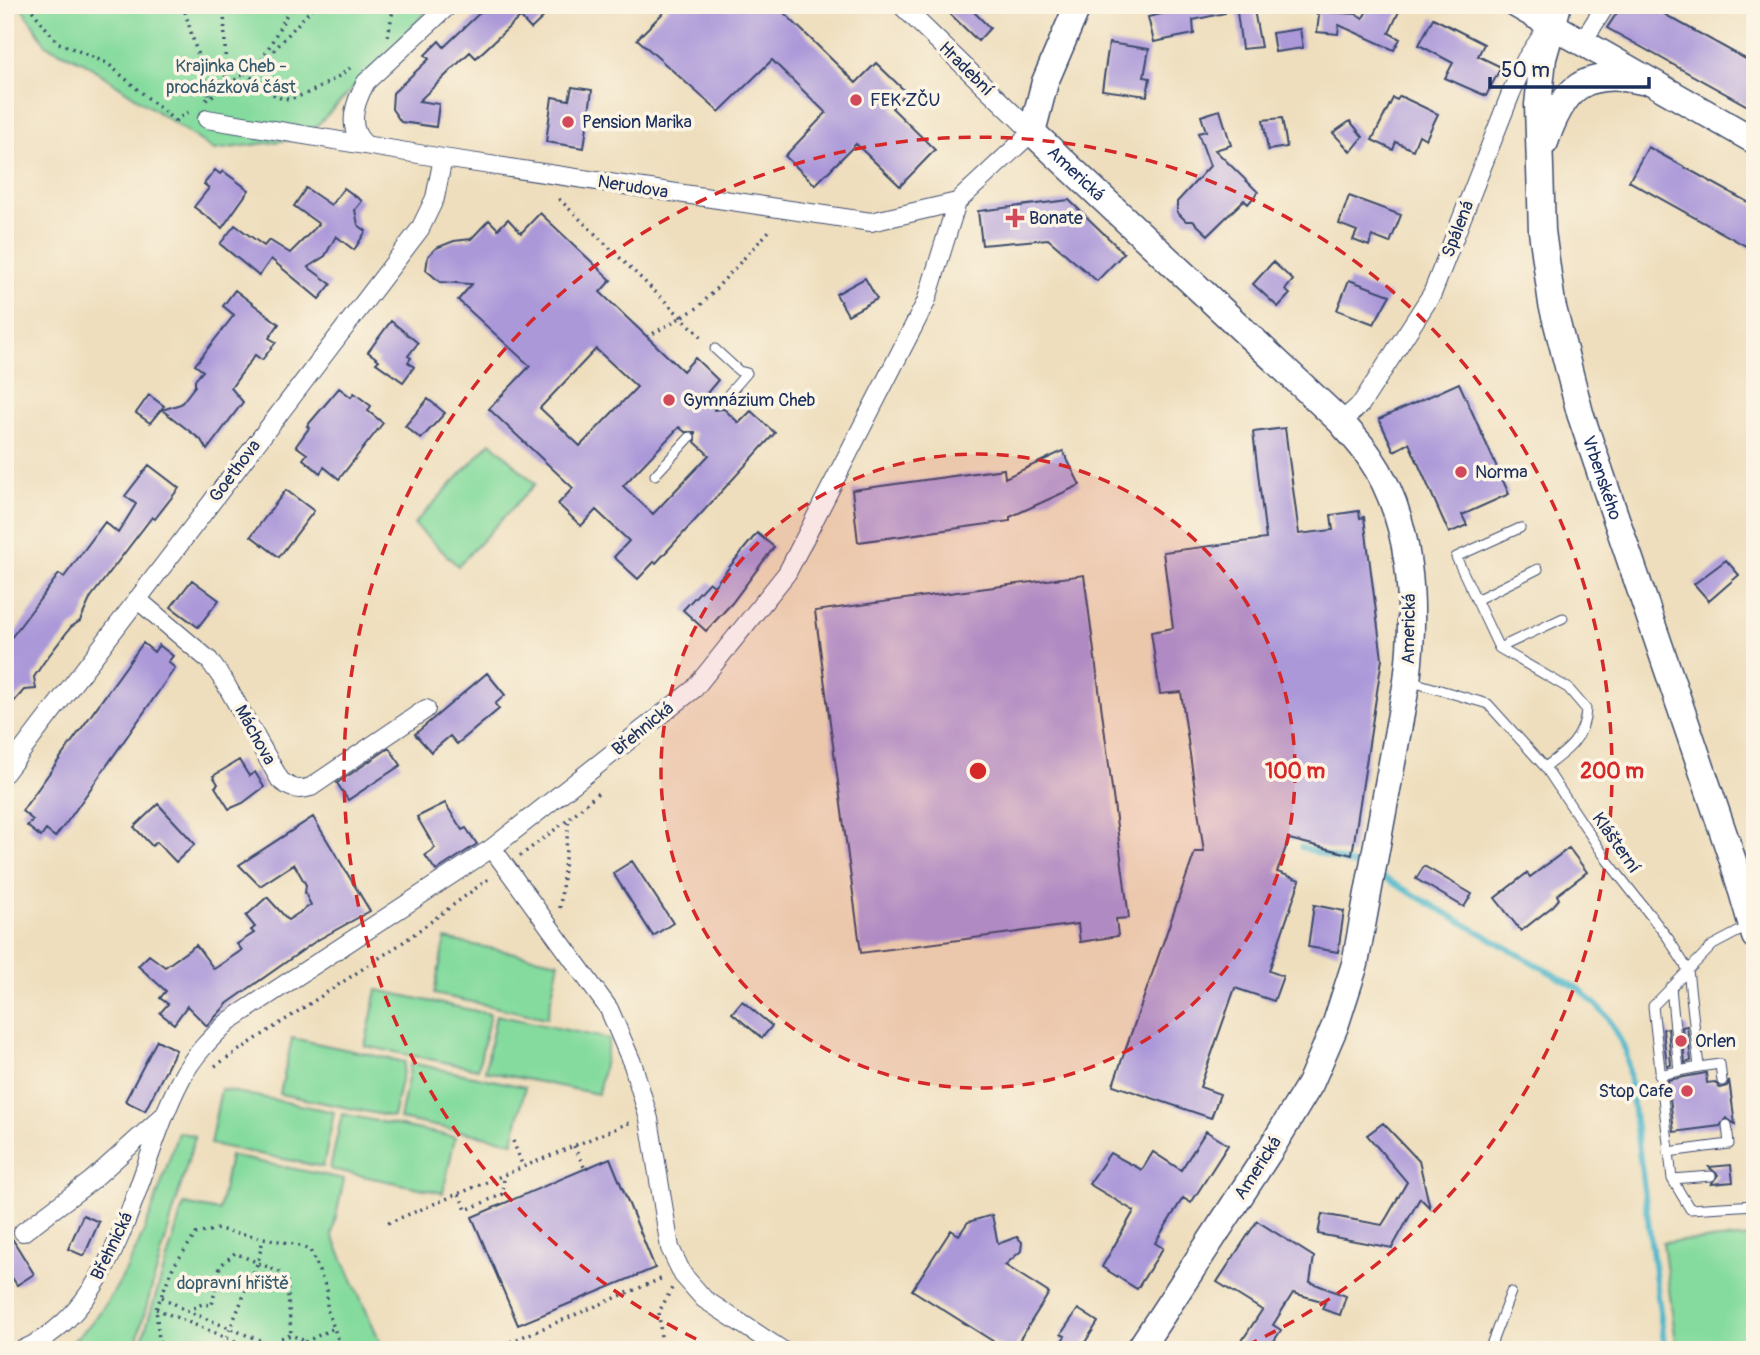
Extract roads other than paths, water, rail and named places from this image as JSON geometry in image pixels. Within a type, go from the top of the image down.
[{"type":"street","points":[[366,145],[359,139],[353,126],[358,97],[366,82],[449,5]]},
{"type":"street","name":"Hradební","points":[[901,5],[1032,132]]},
{"type":"street","name":"Americká","points":[[1079,5],[1045,82],[1032,132],[1341,422],[1369,456],[1387,488],[1404,544],[1411,597],[1412,642],[1407,681],[1355,964],[1335,1026],[1310,1084],[1139,1350]]},
{"type":"street","points":[[1517,5],[1554,14],[1583,41],[1755,141]]},
{"type":"street","points":[[1583,41],[1606,5]]},
{"type":"street","name":"Vrbenského","points":[[1554,14],[1543,58],[1538,105],[1542,231],[1552,304],[1580,413],[1754,930]]},
{"type":"street","name":"Spálená","points":[[1341,422],[1361,404],[1432,294],[1511,93],[1526,59],[1554,14]]},
{"type":"street","points":[[1539,161],[1557,108],[1574,90],[1590,81],[1609,76],[1663,88]]},
{"type":"street","name":"Nerudova","points":[[200,110],[366,145],[443,158],[871,222],[957,202],[1032,132]]},
{"type":"street","name":"Goethova","points":[[5,774],[420,229],[435,198],[443,158]]},
{"type":"street","name":"Břehnická","points":[[22,1350],[41,1342],[85,1297],[103,1273],[122,1233],[164,1115],[183,1076],[205,1044],[229,1021],[492,848],[694,689],[787,573],[926,302],[957,202]]},
{"type":"street","name":"Máchova","points":[[137,600],[209,660],[224,681],[280,780],[288,787],[300,790],[311,787],[426,709]]},
{"type":"street","points":[[492,848],[609,1009],[633,1065],[649,1119],[670,1248],[681,1270],[704,1299],[782,1350]]},
{"type":"street","name":"Břehnická","points":[[23,1232],[91,1181],[164,1115]]},
{"type":"lane","points":[[715,349],[739,371],[747,373],[719,405]]},
{"type":"lane","points":[[654,475],[690,437]]},
{"type":"lane","points":[[1520,528],[1456,557],[1499,648],[1568,688],[1586,709],[1585,725],[1577,739],[1569,750],[1545,766]]},
{"type":"lane","points":[[1476,600],[1538,569]]},
{"type":"lane","points":[[1499,648],[1563,618]]},
{"type":"lane","name":"Klášterní","points":[[1407,681],[1488,704],[1545,766],[1607,860],[1668,938],[1688,970]]},
{"type":"lane","points":[[1754,930],[1713,944],[1653,1006],[1672,1179],[1690,1209],[1755,1205]]},
{"type":"lane","points":[[1688,970],[1699,1068]]},
{"type":"lane","points":[[1671,987],[1679,1071]]},
{"type":"lane","points":[[1659,1075],[1720,1064],[1722,1081]]},
{"type":"lane","points":[[1668,1152],[1729,1144],[1727,1125]]},
{"type":"lane","points":[[1672,1179],[1711,1176]]},
{"type":"lane","points":[[1489,1350],[1511,1292]]},
{"type":"waterway","points":[[1301,847],[1366,869]]},
{"type":"waterway","points":[[1379,875],[1581,990],[1607,1016],[1626,1051],[1665,1350]]},
{"type":"place","name":"FEK ZČU","points":[[856,100]]},
{"type":"place","name":"Pension Marika","points":[[568,122]]},
{"type":"place","name":"Bonate","points":[[1015,218]]},
{"type":"place","name":"Gymnázium Cheb","points":[[669,400]]},
{"type":"place","name":"Norma","points":[[1461,472]]},
{"type":"place","name":"Orlen","points":[[1681,1041]]},
{"type":"place","name":"Stop Cafe","points":[[1687,1091]]},
{"type":"park label","name":"Krajinka Cheb - procházková část","points":[[231,76]]},
{"type":"park label","name":"dopravní hřiště","points":[[233,1283]]}]
